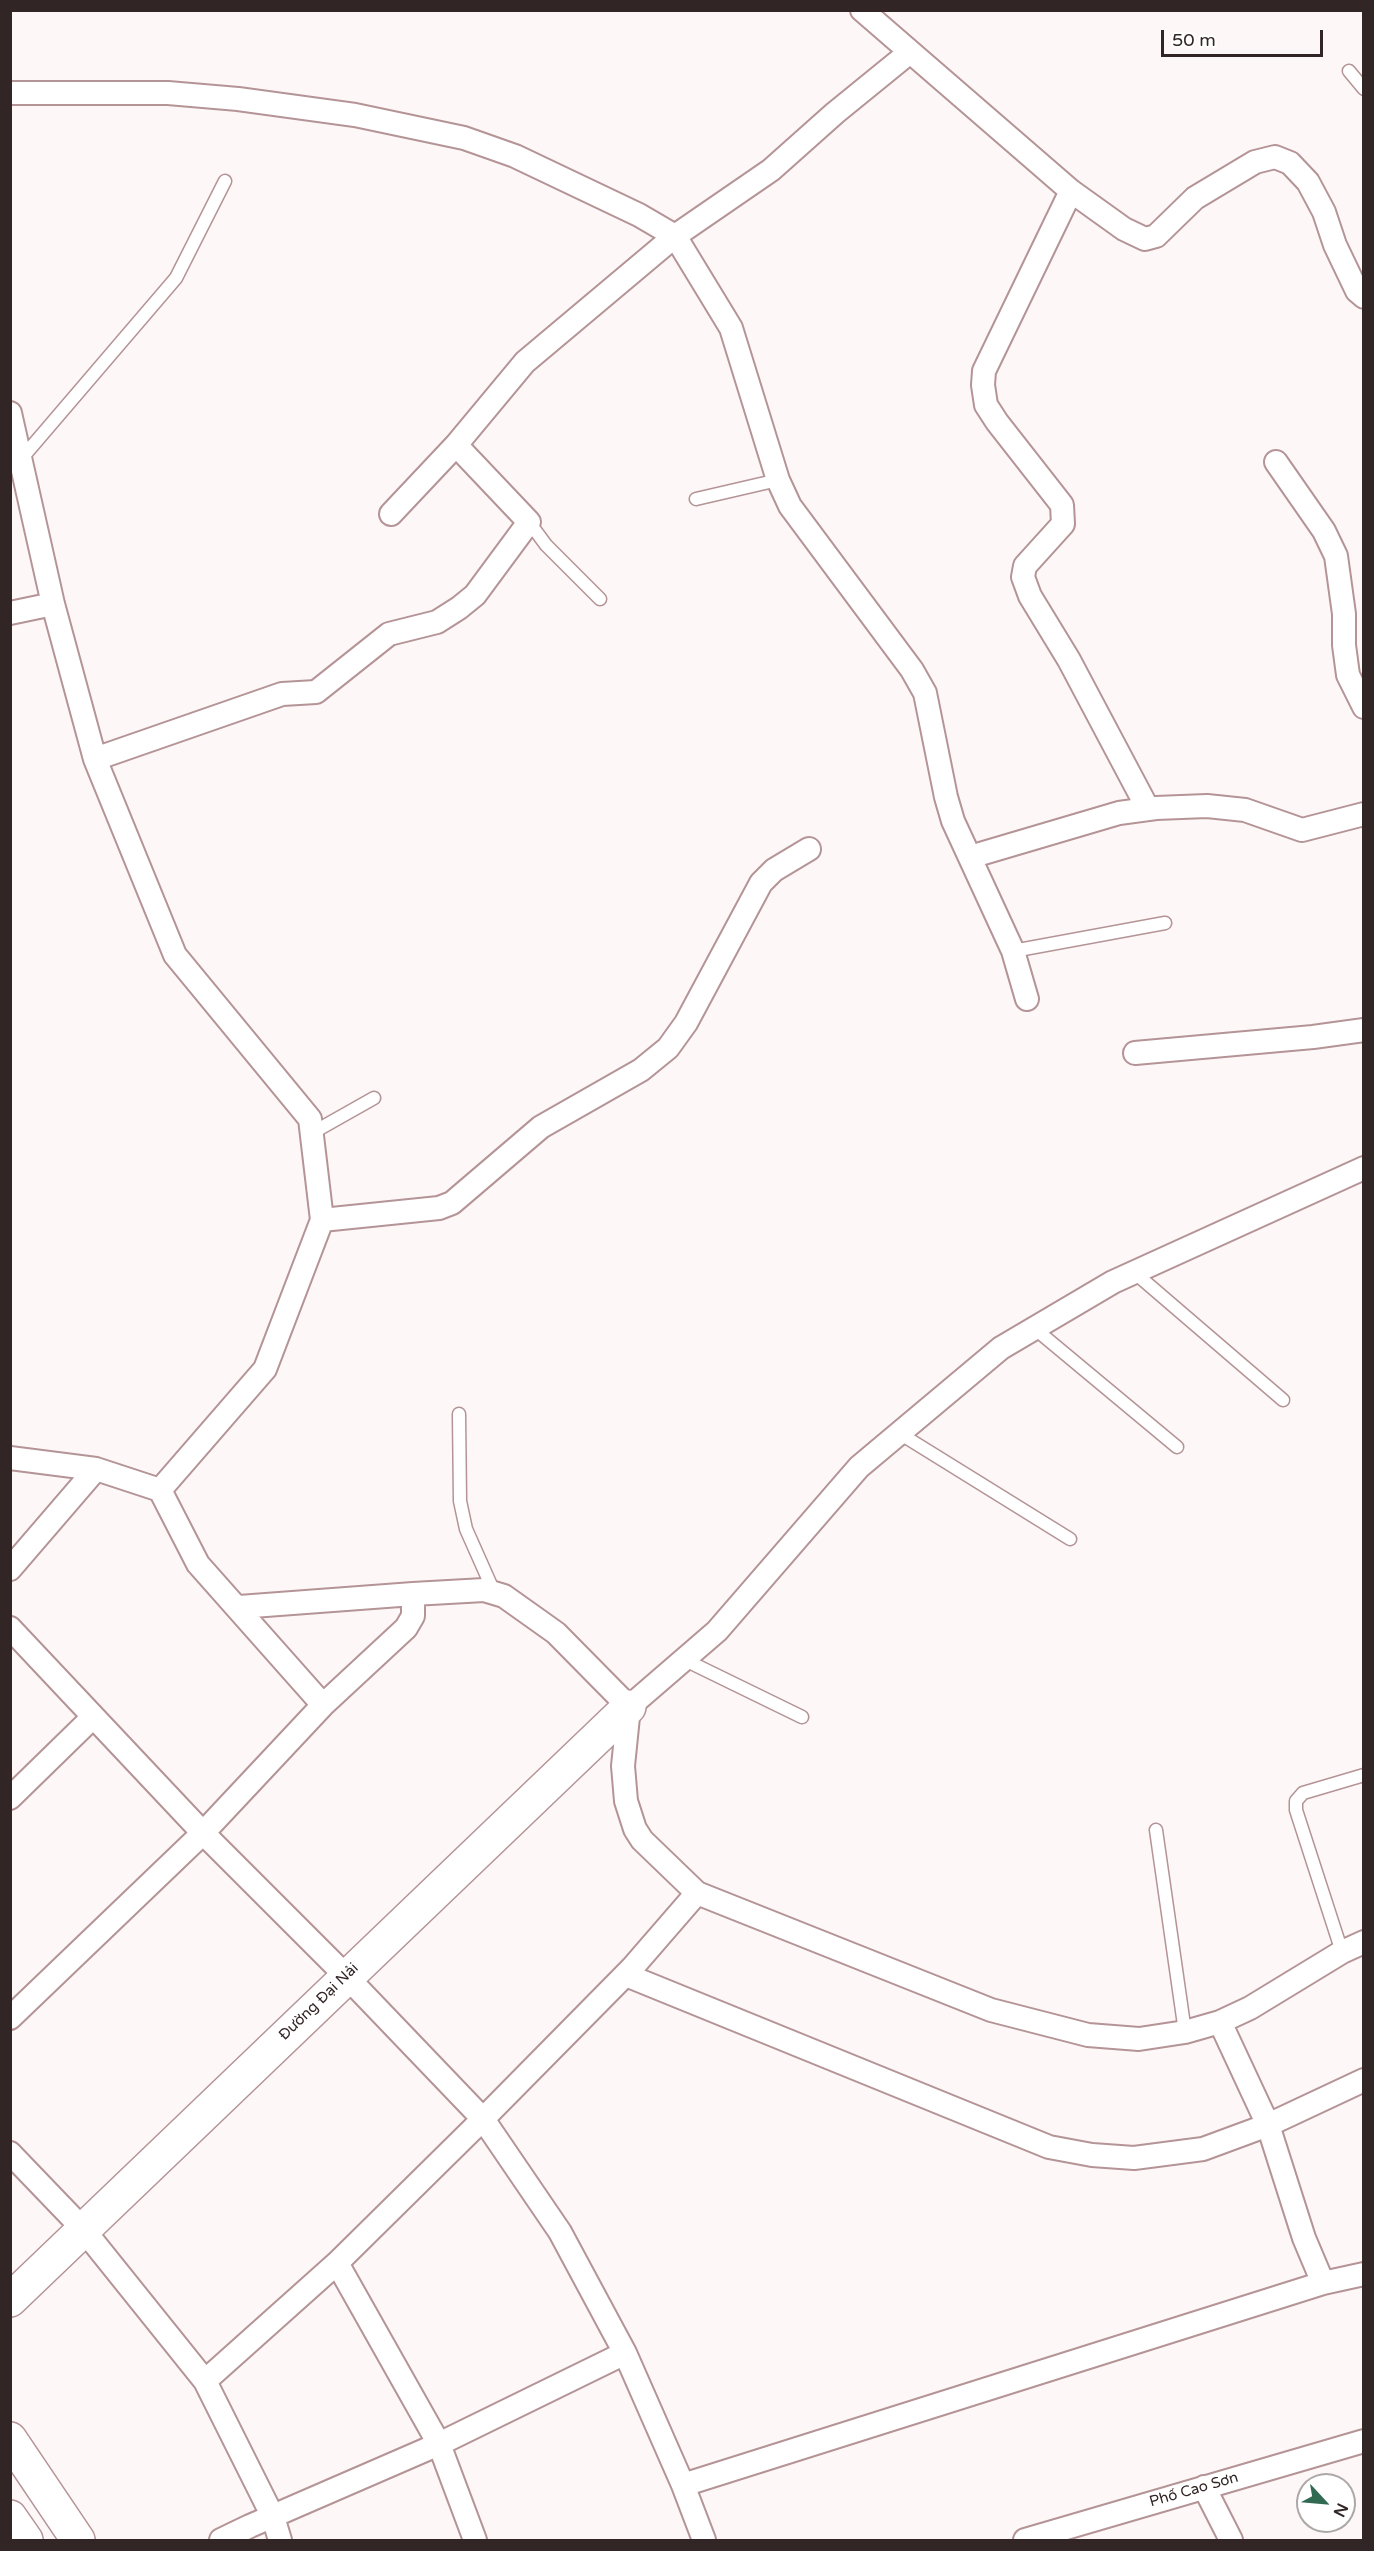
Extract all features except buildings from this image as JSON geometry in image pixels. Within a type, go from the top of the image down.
[{"type":"street","points":[[862,10],[1071,191],[1124,229],[1145,239],[1156,236],[1195,198],[1255,162],[1275,157],[1290,163],[1308,182],[1324,212],[1335,245],[1357,291],[1364,297]]},
{"type":"street","points":[[391,514],[456,445],[525,362],[675,236],[771,170],[835,113],[910,52]]},
{"type":"street","points":[[10,93],[168,93],[238,99],[355,115],[464,138],[515,156],[639,215],[675,236],[731,328],[778,480],[790,506],[912,670],[925,693],[946,797],[970,857],[1014,951],[1027,999]]},
{"type":"street","points":[[1071,191],[984,371],[983,385],[986,405],[991,413],[1062,505],[1063,525],[1026,566],[1023,577],[1030,596],[1069,660],[1148,809]]},
{"type":"street","points":[[10,413],[22,458],[53,604],[95,759],[175,955],[301,1105],[310,1119],[312,1133],[322,1220],[265,1369],[160,1491]]},
{"type":"street","points":[[95,759],[282,694],[316,692],[389,634],[437,622],[475,595],[529,522],[456,445]]},
{"type":"street","points":[[1276,462],[1324,531],[1336,556],[1344,614],[1344,645],[1348,675],[1364,707]]},
{"type":"street","points":[[10,613],[53,604]]},
{"type":"street","points":[[970,857],[1119,813],[1148,809],[1207,806],[1245,810],[1302,830],[1364,814]]},
{"type":"street","points":[[322,1220],[439,1208],[452,1203],[541,1127],[641,1070],[668,1048],[686,1023],[762,883],[774,870],[809,849]]},
{"type":"street","points":[[1135,1053],[1313,1037],[1364,1030]]},
{"type":"street","points":[[1364,1168],[1135,1274],[1113,1282],[1001,1348],[859,1467],[717,1631],[629,1707],[623,1766],[624,1792],[630,1816],[642,1840],[697,1893],[991,2010],[1088,2035],[1139,2039],[1185,2032],[1220,2022],[1250,2008],[1364,1942]]},
{"type":"street","points":[[10,1458],[96,1470],[160,1491],[198,1564],[239,1607],[323,1705]]},
{"type":"street","points":[[10,1569],[96,1470]]},
{"type":"street","points":[[239,1607],[413,1594],[494,1592],[504,1596],[556,1633],[629,1707]]},
{"type":"street","points":[[10,2018],[202,1833],[323,1705],[411,1622],[413,1594]]},
{"type":"street","points":[[10,1628],[202,1833],[346,1976],[483,2119],[560,2232],[625,2353],[683,2485],[704,2541]]},
{"type":"street","name":"Đường Đại Nải","points":[[10,2300],[629,1707]]},
{"type":"street","points":[[10,1798],[93,1717]]},
{"type":"street","points":[[205,2381],[337,2263],[483,2119],[626,1975],[697,1893]]},
{"type":"street","points":[[626,1975],[1049,2147],[1092,2154],[1134,2158],[1203,2149],[1268,2125],[1364,2080]]},
{"type":"street","points":[[1220,2022],[1268,2125],[1304,2238],[1323,2283]]},
{"type":"street","points":[[10,2153],[83,2229],[205,2381],[273,2517],[280,2541]]},
{"type":"street","points":[[337,2263],[439,2444],[475,2541]]},
{"type":"street","points":[[683,2485],[1323,2283],[1364,2274]]},
{"type":"street","points":[[221,2541],[250,2526],[439,2444],[625,2353]]},
{"type":"street","points":[[10,2439],[78,2541]]},
{"type":"street","name":"Phố Cao Sơn","points":[[1025,2541],[1364,2440]]},
{"type":"street","points":[[1204,2487],[1231,2541]]},
{"type":"street","points":[[10,2517],[26,2541]]},
{"type":"lane","points":[[1349,71],[1364,89]]},
{"type":"lane","points":[[22,458],[176,278],[225,181]]},
{"type":"lane","points":[[696,499],[778,480]]},
{"type":"lane","points":[[529,522],[546,545],[600,598]]},
{"type":"lane","points":[[1014,951],[1164,923]]},
{"type":"lane","points":[[312,1133],[374,1098]]},
{"type":"lane","points":[[1135,1274],[1283,1400]]},
{"type":"lane","points":[[1034,1328],[1177,1447]]},
{"type":"lane","points":[[459,1414],[460,1501],[466,1529],[494,1592]]},
{"type":"lane","points":[[899,1433],[1070,1539]]},
{"type":"lane","points":[[683,1659],[802,1717]]},
{"type":"lane","points":[[1342,1953],[1296,1810],[1296,1801],[1303,1793],[1364,1775]]},
{"type":"lane","points":[[1156,1830],[1185,2032]]}]
